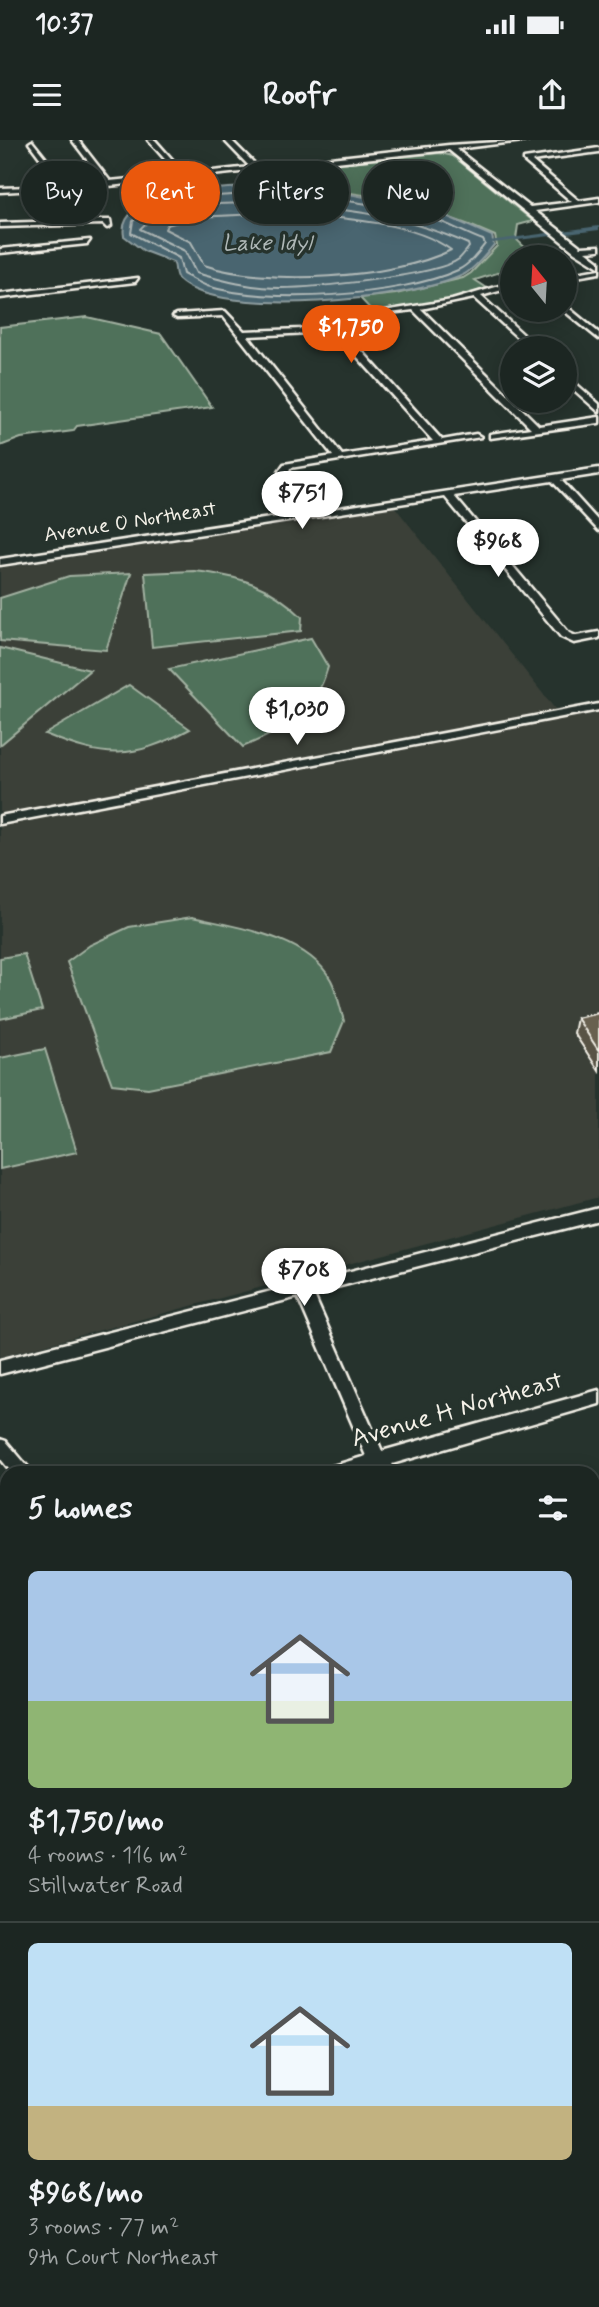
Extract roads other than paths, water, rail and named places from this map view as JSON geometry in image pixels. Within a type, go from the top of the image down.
[{"type":"street","points":[[75,140],[108,184],[121,183]]},
{"type":"street","points":[[151,140],[170,161]]},
{"type":"street","points":[[228,140],[248,161]]},
{"type":"street","points":[[442,140],[572,245]]},
{"type":"street","points":[[330,161],[528,140]]},
{"type":"street","points":[[32,143],[46,161]]},
{"type":"street","points":[[579,203],[527,162],[528,159],[599,150]]},
{"type":"street","points":[[0,190],[21,189]]},
{"type":"street","points":[[527,210],[599,200]]},
{"type":"street","points":[[0,225],[107,222],[107,226]]},
{"type":"street","points":[[0,251],[87,242]]},
{"type":"street","points":[[578,250],[599,248]]},
{"type":"street","points":[[578,250],[599,265]]},
{"type":"street","points":[[578,275],[599,271]]},
{"type":"street","points":[[0,296],[135,280]]},
{"type":"street","points":[[382,312],[476,296],[500,288]]},
{"type":"street","points":[[476,296],[521,336]]},
{"type":"street","points":[[416,308],[537,429]]},
{"type":"street","points":[[177,316],[225,313],[339,457]]},
{"type":"street","points":[[578,318],[599,337]]},
{"type":"street","points":[[243,334],[331,330],[340,332],[439,442]]},
{"type":"street","points":[[577,388],[599,409]]},
{"type":"street","points":[[493,436],[599,420]]},
{"type":"street","points":[[322,510],[313,505],[286,475],[286,466],[476,437]]},
{"type":"street","name":"Avenue O Northeast","points":[[0,562],[322,510],[599,471]]},
{"type":"street","points":[[554,478],[599,528]]},
{"type":"street","points":[[447,494],[565,635],[574,640],[599,635]]},
{"type":"street","points":[[0,820],[599,707]]},
{"type":"street","points":[[0,1367],[599,1214]]},
{"type":"street","points":[[303,1289],[377,1460],[383,1466]]},
{"type":"street","name":"Avenue H Northeast","points":[[356,1466],[599,1397]]},
{"type":"street","points":[[0,1446],[18,1466]]},
{"type":"water","name":"Lake Idyl","points":[[234,188],[234,224],[349,224],[349,194],[363,197],[363,224],[453,224],[453,219],[492,236],[494,245],[463,275],[439,284],[363,298],[274,302],[234,299],[201,292],[179,280],[173,262],[144,251],[124,236],[126,224],[220,224],[221,189]]},
{"type":"waterway","points":[[493,241],[599,228]]}]
